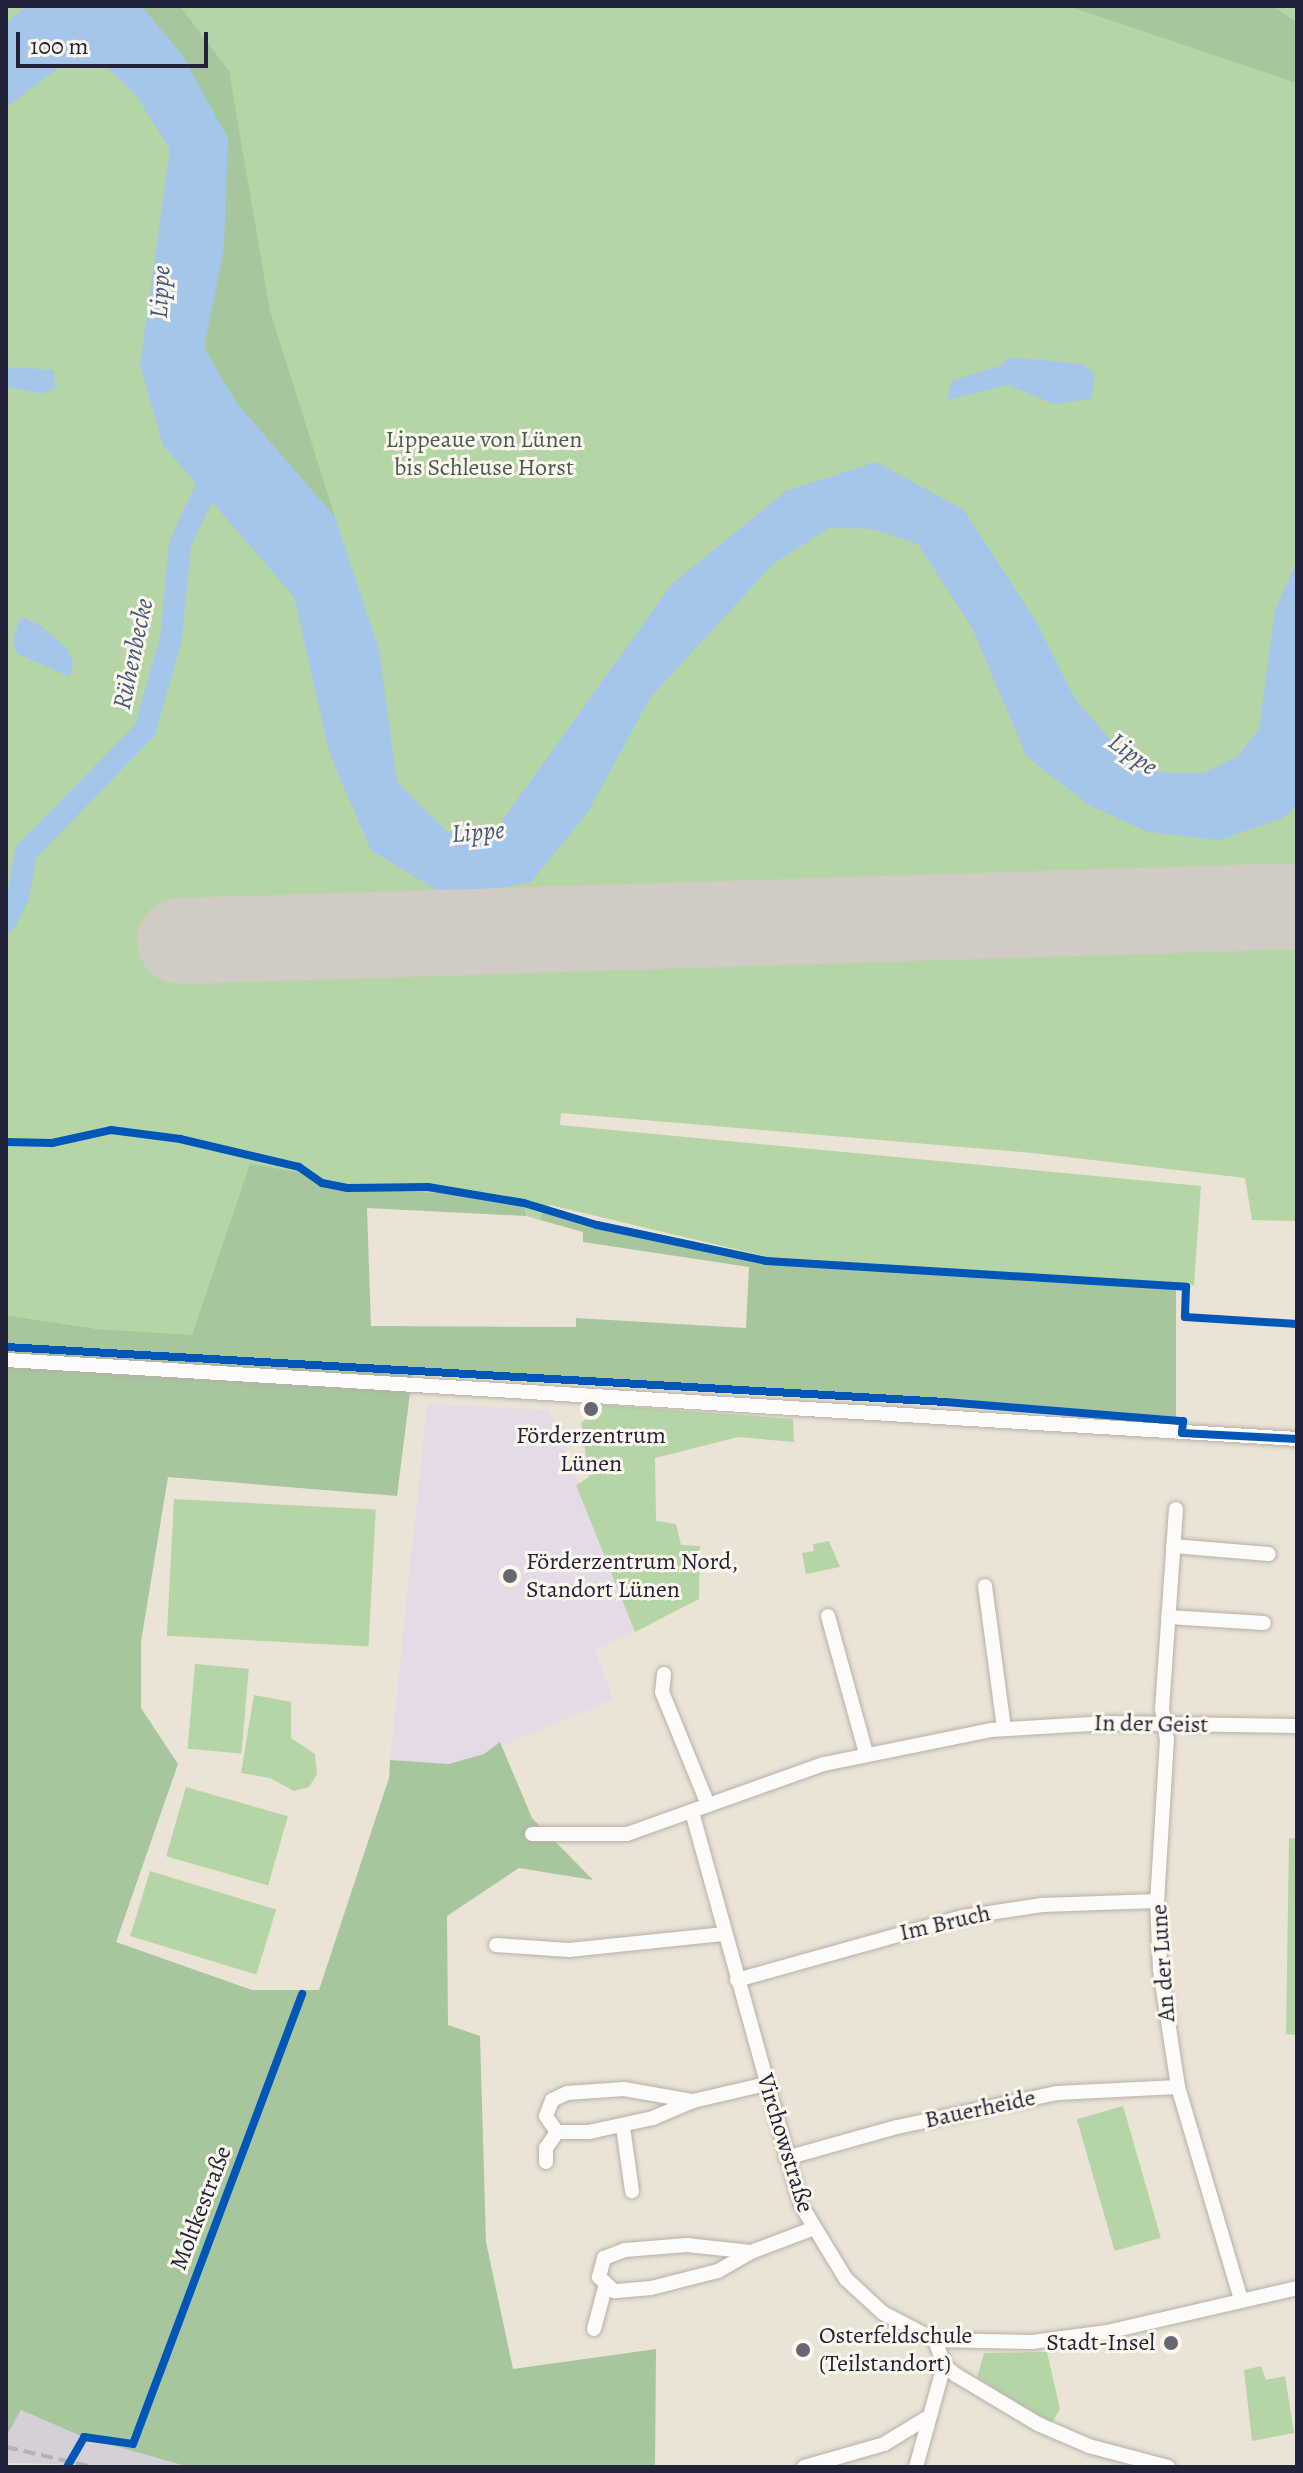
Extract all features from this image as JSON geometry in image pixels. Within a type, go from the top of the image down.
[{"type":"street","points":[[6,1360],[1297,1439]]},
{"type":"street","name":"An der Lune","points":[[1176,1509],[1168,1617],[1157,1901],[1160,1969],[1178,2087],[1241,2300]]},
{"type":"street","points":[[1173,1546],[1269,1554]]},
{"type":"street","points":[[985,1586],[1004,1728]]},
{"type":"street","points":[[828,1616],[839,1639],[866,1753]]},
{"type":"street","points":[[1168,1617],[1264,1623]]},
{"type":"street","points":[[664,1674],[662,1692],[708,1805]]},
{"type":"street","name":"In der Geist","points":[[532,1834],[627,1834],[866,1753],[1004,1728],[1164,1724],[1297,1726]]},
{"type":"street","name":"Virchowstraße","points":[[692,1812],[786,2158],[812,2229],[853,2287],[902,2326],[935,2340]]},
{"type":"street","name":"Im Bruch","points":[[737,1980],[963,1917],[1042,1905],[1157,1901]]},
{"type":"street","points":[[496,1945],[569,1950],[725,1934]]},
{"type":"street","points":[[557,2132],[623,2127],[693,2101],[766,2084]]},
{"type":"street","name":"Bauerheide","points":[[786,2158],[897,2127],[1057,2093],[1178,2087]]},
{"type":"street","points":[[557,2132],[546,2109],[552,2100],[567,2093],[624,2089],[693,2101]]},
{"type":"street","points":[[623,2127],[632,2191]]},
{"type":"street","points":[[546,2162],[546,2148],[557,2132]]},
{"type":"street","points":[[605,2288],[651,2288],[718,2271],[751,2252],[812,2229]]},
{"type":"street","points":[[594,2329],[605,2288],[599,2265],[610,2254],[687,2245],[751,2252]]},
{"type":"street","points":[[916,2467],[944,2365],[935,2340],[1073,2338],[1297,2288]]},
{"type":"street","points":[[944,2365],[1038,2424],[1089,2446],[1168,2467]]},
{"type":"street","points":[[804,2467],[884,2444],[927,2418]]},
{"type":"shaded area","name":"Förderzentrum Nord, Standort Lünen","points":[[427,1404],[549,1410],[635,1632],[594,1649],[613,1699],[466,1761],[430,1766],[390,1760]]},
{"type":"shaded area","points":[[21,2410],[83,2437],[189,2467],[6,2463],[6,2437]]},
{"type":"green space","name":"Lippeaue von Lünen bis Schleuse Horst","points":[[6,6],[1297,6],[1297,1221],[1252,1220],[1245,1178],[1033,1153],[561,1113],[560,1125],[1201,1186],[1194,1285],[768,1257],[550,1205],[540,1220],[526,1216],[525,1205],[440,1193],[321,1187],[299,1172],[192,1336],[98,1329],[6,1315]]},
{"type":"green space","points":[[141,6],[180,6],[229,71],[270,311],[335,517],[237,404],[204,348],[224,246],[182,55]]},
{"type":"green space","points":[[1068,6],[1272,6],[1297,22],[1297,83]]},
{"type":"green space","points":[[250,1164],[299,1172],[322,1187],[440,1193],[525,1205],[526,1216],[367,1208],[371,1326],[576,1327],[576,1318],[746,1328],[749,1267],[583,1242],[583,1232],[540,1220],[544,1210],[768,1257],[1176,1283],[1176,1418],[413,1369],[397,1496],[168,1477],[141,1642],[141,1708],[178,1764],[116,1942],[252,1990],[319,1990],[389,1778],[390,1760],[449,1764],[484,1754],[500,1742],[532,1818],[593,1880],[519,1868],[447,1916],[448,2025],[480,2036],[486,2242],[513,2369],[656,2349],[655,2467],[189,2467],[83,2437],[21,2410],[6,2437],[6,1315],[98,1329],[192,1335]]},
{"type":"green space","points":[[603,1405],[793,1419],[794,1442],[738,1437],[655,1458],[656,1521],[676,1524],[681,1545],[700,1546],[699,1599],[635,1632],[576,1485],[589,1477],[581,1423]]},
{"type":"green space","points":[[174,1499],[376,1510],[369,1646],[167,1636]]},
{"type":"green space","points":[[829,1541],[840,1567],[806,1574],[802,1553],[814,1551],[813,1544]]},
{"type":"green space","points":[[195,1664],[249,1669],[241,1753],[188,1749]]},
{"type":"green space","points":[[254,1695],[291,1702],[291,1738],[315,1754],[317,1774],[309,1787],[294,1791],[270,1778],[241,1773]]},
{"type":"green space","points":[[186,1787],[288,1816],[268,1885],[166,1856]]},
{"type":"green space","points":[[1289,1838],[1297,1839],[1297,2035],[1286,2034]]},
{"type":"green space","points":[[150,1871],[276,1910],[256,1975],[130,1936]]},
{"type":"green space","points":[[1123,2106],[1161,2238],[1115,2251],[1077,2119]]},
{"type":"green space","points":[[1047,2352],[1060,2409],[1052,2423],[977,2378],[984,2353]]},
{"type":"green space","points":[[1261,2366],[1266,2380],[1285,2376],[1294,2433],[1252,2441],[1244,2370]]},
{"type":"water","name":"Lippe","points":[[27,6],[141,6],[182,55],[228,138],[224,246],[204,348],[237,404],[335,517],[379,649],[397,782],[449,833],[499,825],[672,584],[786,491],[876,462],[964,510],[1037,623],[1075,699],[1129,761],[1166,773],[1203,773],[1237,757],[1259,729],[1275,610],[1297,561],[1297,805],[1285,817],[1219,840],[1148,832],[1089,805],[1027,757],[972,628],[918,544],[872,529],[829,528],[773,564],[650,698],[588,812],[531,882],[487,891],[436,890],[371,850],[330,755],[294,597],[163,445],[140,365],[170,149],[137,97],[106,66],[63,64],[6,108],[6,23]]},
{"type":"water","points":[[1011,357],[1082,364],[1095,374],[1091,399],[1054,404],[1008,385],[947,400],[951,381],[999,366]]},
{"type":"water","points":[[6,367],[54,370],[55,388],[42,394],[6,386]]},
{"type":"water","points":[[21,617],[40,625],[66,647],[73,663],[70,677],[16,653],[13,639]]},
{"type":"waterway","name":"Rühenbecke","points":[[6,921],[18,896],[26,852],[145,730],[171,639],[180,544],[216,467]]},
{"type":"runway","points":[[180,941],[1297,906]]},
{"type":"railway","points":[[6,2447],[93,2467]]},
{"type":"cycle path","points":[[6,1142],[52,1143],[111,1130],[180,1139],[299,1167],[322,1183],[348,1188],[428,1187],[524,1203],[597,1225],[766,1261],[1186,1287],[1185,1317],[1297,1324]]},
{"type":"cycle path","points":[[6,1347],[945,1402],[1183,1421],[1182,1433],[1297,1439]]},
{"type":"cycle path","name":"Moltkestraße","points":[[67,2467],[84,2437],[133,2444],[302,1994]]},
{"type":"place","name":"Förderzentrum Lünen","points":[[591,1409]]},
{"type":"place","name":"Förderzentrum Nord, Standort Lünen","points":[[510,1576]]},
{"type":"place","name":"Stadt-Insel","points":[[1171,2343]]},
{"type":"place","name":"Osterfeldschule (Teilstandort)","points":[[803,2350]]}]
